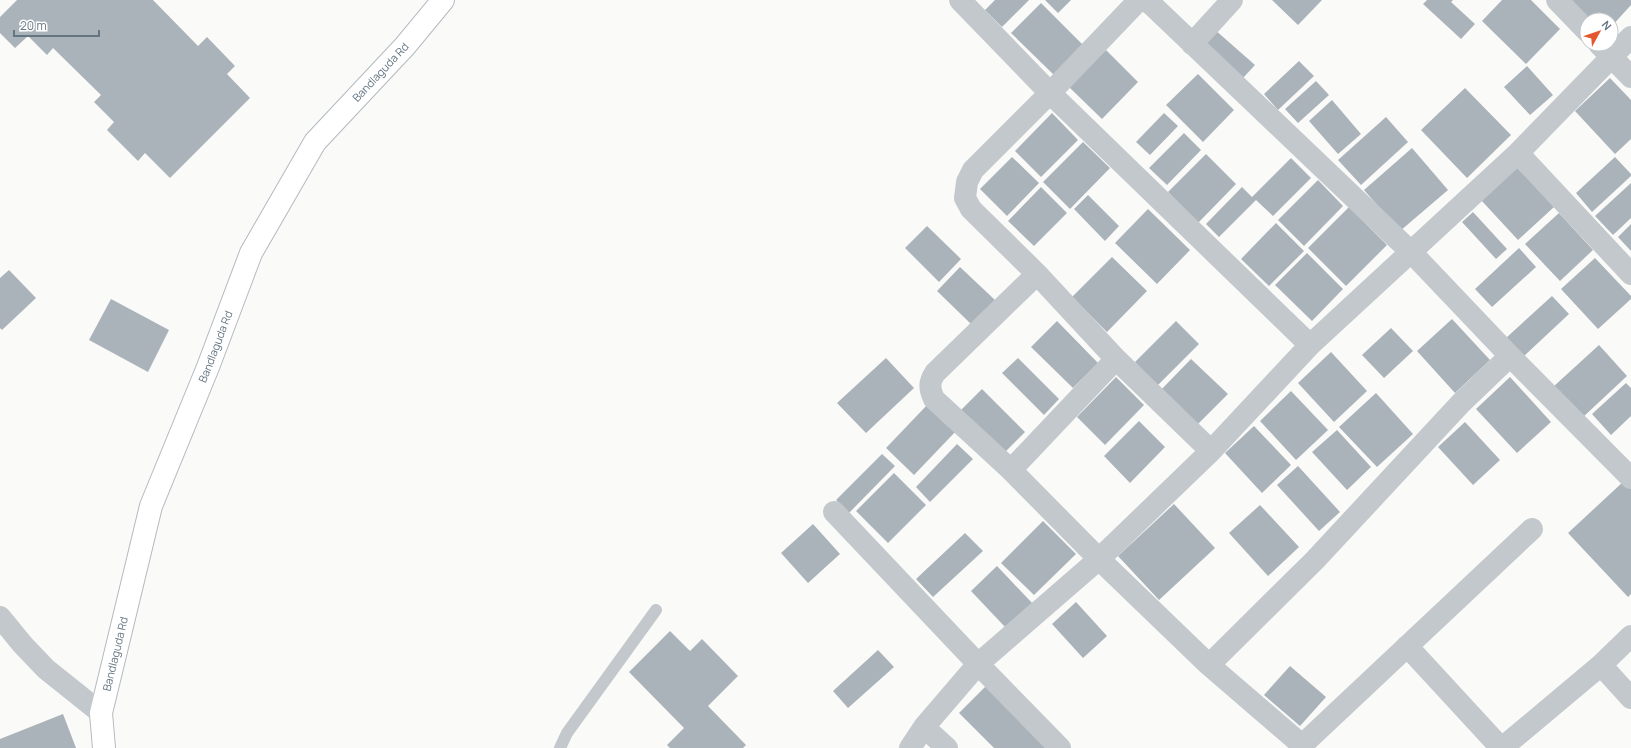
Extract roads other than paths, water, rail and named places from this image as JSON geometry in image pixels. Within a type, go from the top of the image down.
[{"type":"street","name":"Bandlaguda Rd","points":[[104,748],[101,714],[151,506],[208,367],[251,253],[315,142],[405,46],[443,0]]},
{"type":"street","points":[[960,0],[1050,93],[1310,345]]},
{"type":"street","points":[[1192,44],[1232,0]]},
{"type":"street","points":[[1557,0],[1579,23]]},
{"type":"street","points":[[1211,451],[1116,359],[1037,274],[971,209],[965,198],[967,182],[973,170],[1050,93],[1148,1],[1411,252],[1510,356],[1631,478]]},
{"type":"street","points":[[1619,44],[1631,38]]},
{"type":"street","points":[[910,748],[924,727],[978,664],[1099,560],[1211,451],[1310,345],[1518,153],[1605,52]]},
{"type":"street","points":[[1607,52],[1631,77]]},
{"type":"street","points":[[1518,153],[1631,274]]},
{"type":"street","points":[[1037,274],[935,373],[930,381],[930,390],[934,399],[1011,470],[1099,560],[1209,665],[1300,746],[1532,529]]},
{"type":"street","points":[[1209,665],[1315,560],[1461,403],[1510,356]]},
{"type":"street","points":[[1011,470],[1116,359]]},
{"type":"street","points":[[834,512],[1060,748]]},
{"type":"street","points":[[0,618],[46,669],[101,714]]},
{"type":"street","points":[[1407,646],[1502,748],[1601,665],[1631,636]]},
{"type":"street","points":[[1601,665],[1631,698]]},
{"type":"street","points":[[924,727],[947,748]]},
{"type":"lane","points":[[560,748],[567,733],[656,610]]}]
